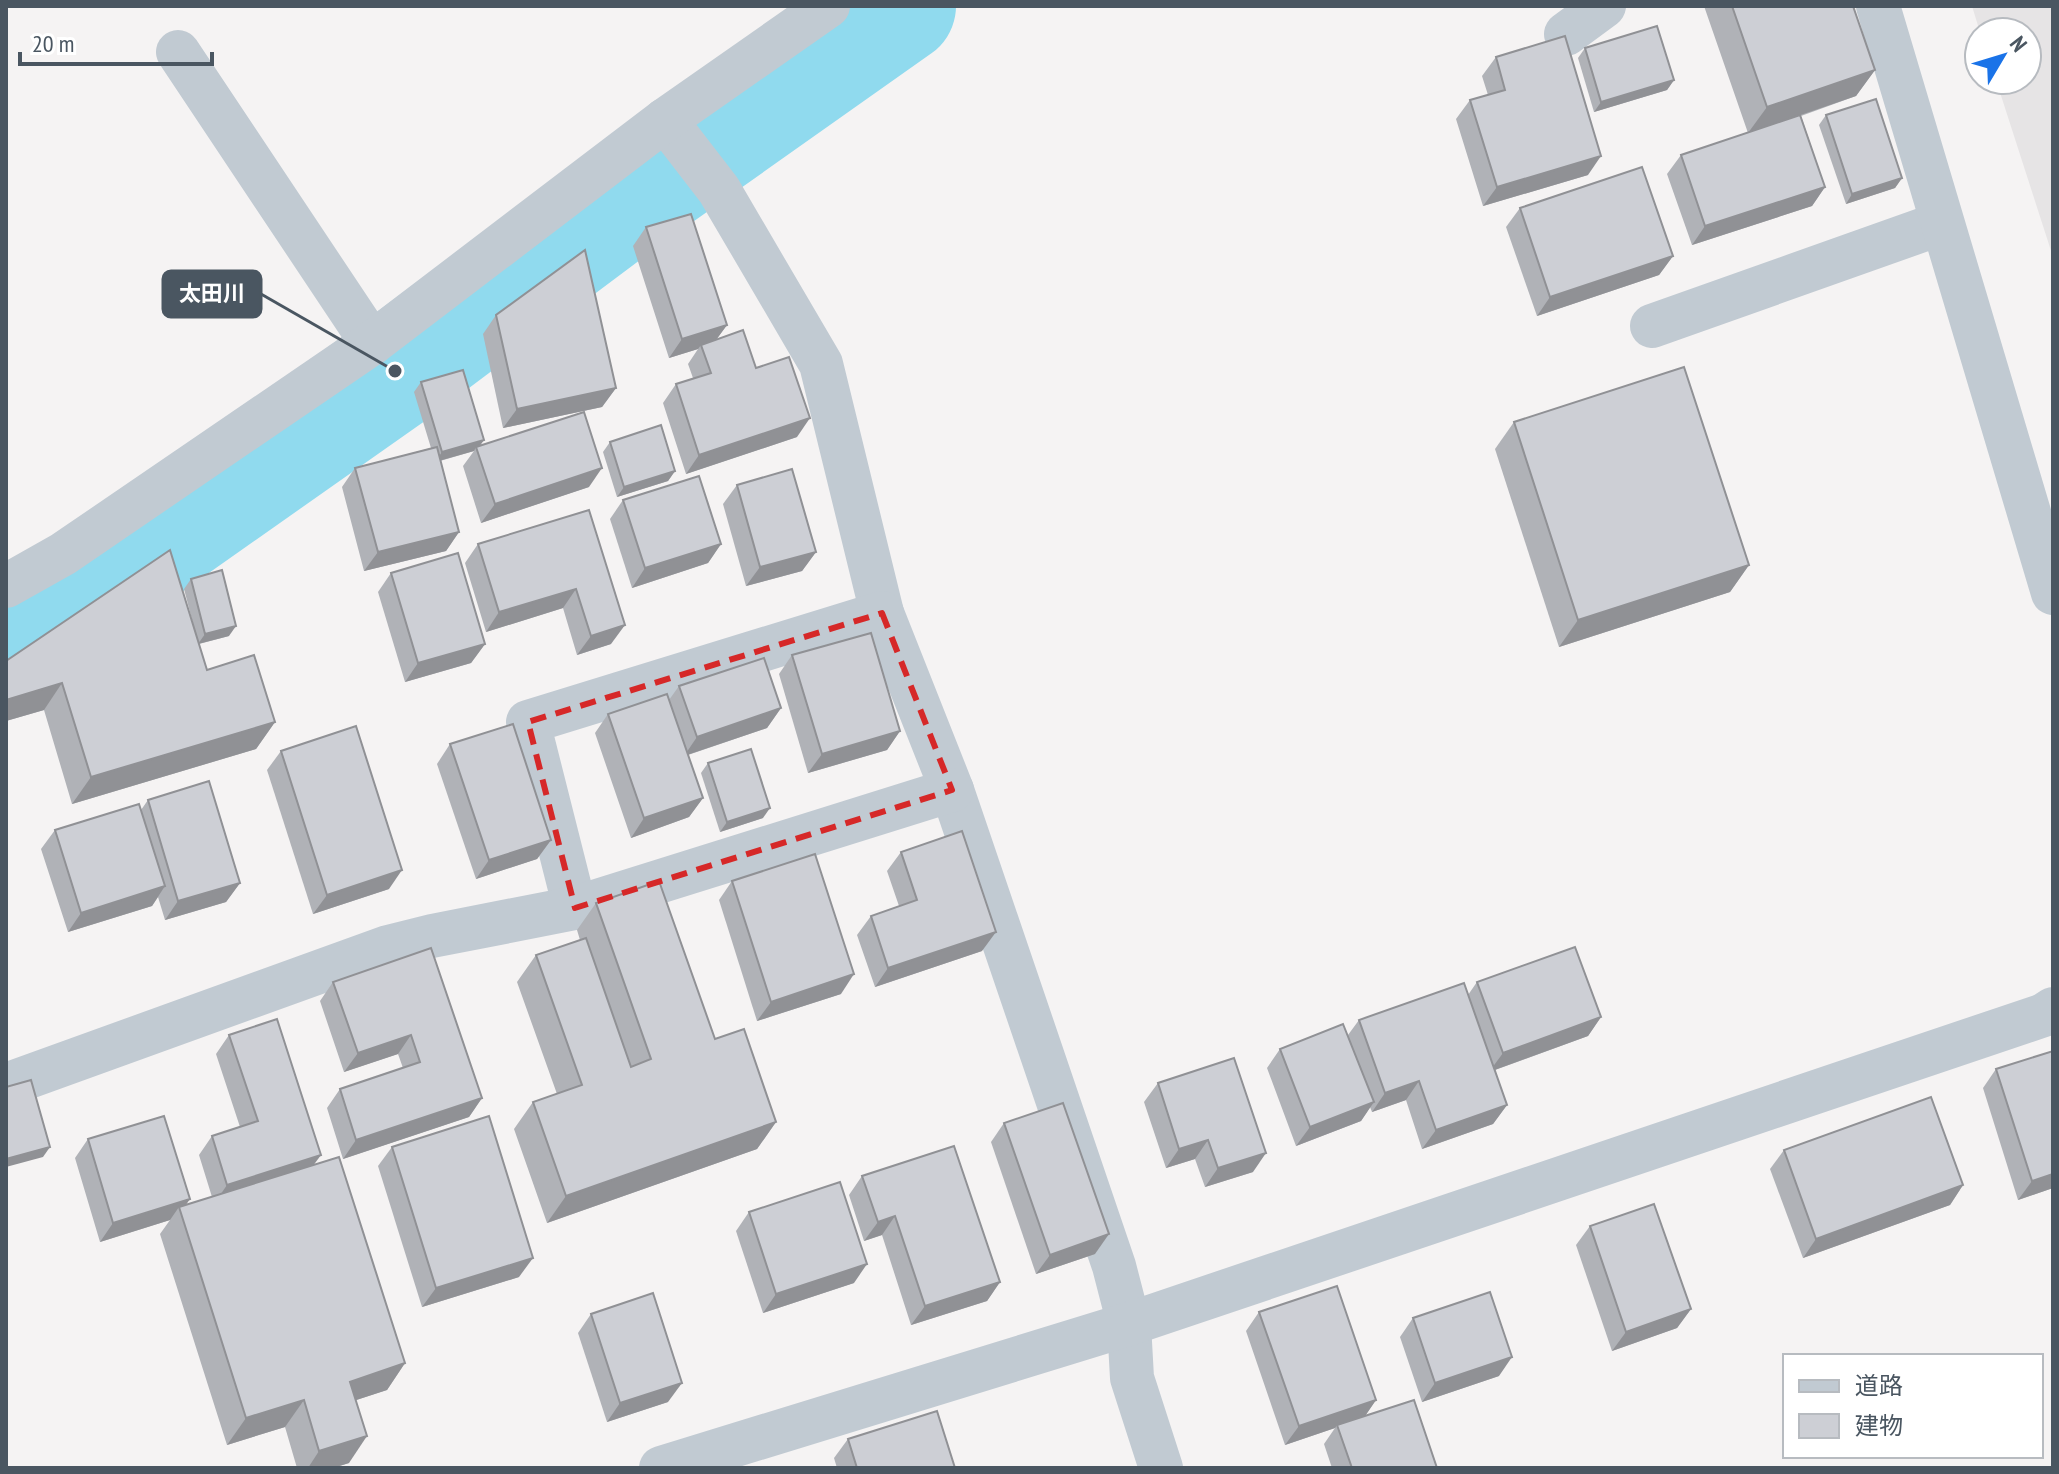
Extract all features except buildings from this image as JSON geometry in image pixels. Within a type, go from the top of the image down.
[{"type":"street","points":[[6,586],[63,554],[372,343],[665,120],[828,6]]},
{"type":"street","points":[[1566,34],[1604,6]]},
{"type":"street","points":[[1878,6],[2053,593]]},
{"type":"street","points":[[178,52],[372,343]]},
{"type":"street","points":[[665,120],[719,190],[821,364],[882,613],[952,790],[1114,1266],[1129,1324],[1132,1378],[1161,1468]]},
{"type":"street","points":[[1652,326],[1942,223]]},
{"type":"street","points":[[575,908],[528,722],[882,613]]},
{"type":"street","points":[[6,1085],[388,947],[575,908],[952,790]]},
{"type":"street","points":[[661,1468],[1129,1324],[2044,1015],[2053,1009]]},
{"type":"highlighted area","points":[[882,613],[952,790],[575,908],[528,722]]},
{"type":"shaded area","points":[[1972,6],[2053,6],[2053,257],[2001,96],[2043,96],[2043,16],[1975,16]]},
{"type":"waterway","points":[[6,645],[395,371],[622,201],[898,6]]},
{"type":"place","name":"太田川","points":[[395,371]]}]
